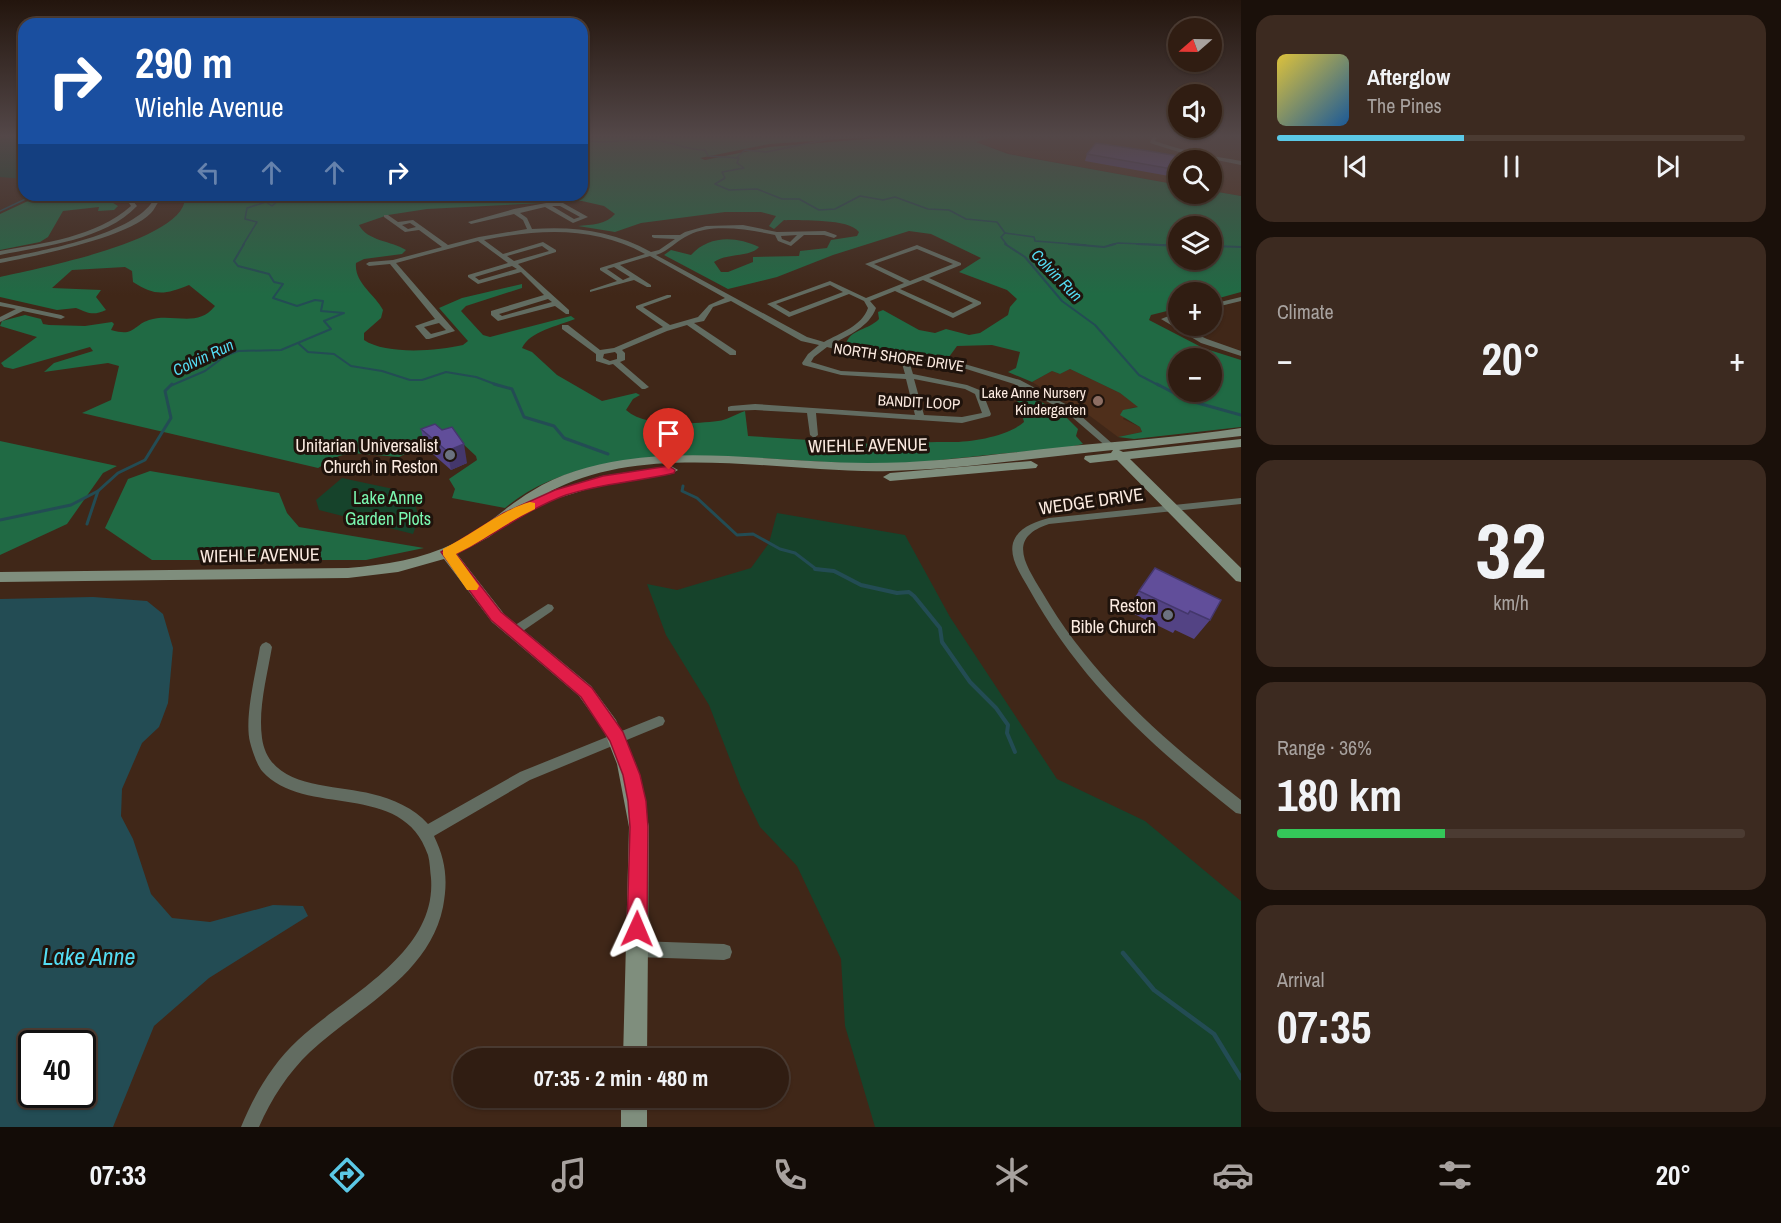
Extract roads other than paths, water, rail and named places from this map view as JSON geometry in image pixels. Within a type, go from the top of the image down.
[{"type":"main road","name":"WIEHLE AVENUE","points":[[1116,451],[1241,432]]},
{"type":"main road","name":"WIEHLE AVENUE","points":[[0,577],[348,573],[386,570],[447,552],[474,540],[538,493],[568,479],[596,470],[639,462],[683,460],[885,467],[1241,443]]},
{"type":"main road","name":"NORTH SHORE DRIVE","points":[[1116,451],[1241,577]]},
{"type":"main road","points":[[447,552],[484,603],[513,632],[587,693],[617,737],[631,775],[637,801],[639,827],[635,1048]]},
{"type":"main road","points":[[634,1108],[634,1127]]},
{"type":"street","points":[[0,253],[67,239],[102,226],[125,214],[134,206],[128,201]]},
{"type":"street","points":[[0,261],[64,248],[108,233],[149,212],[156,201]]},
{"type":"street","points":[[471,222],[514,211],[546,205],[561,204],[585,217],[573,221],[546,205]]},
{"type":"street","points":[[514,211],[525,219],[530,230]]},
{"type":"street","points":[[386,216],[397,224],[411,221],[447,247]]},
{"type":"street","points":[[622,282],[602,269],[651,254],[666,248],[681,237],[706,228],[736,226],[777,234],[784,232],[801,235],[825,233],[834,236]]},
{"type":"street","name":"NORTH SHORE DRIVE","points":[[369,264],[392,262],[479,239],[530,230],[565,229],[597,233],[626,241],[651,254],[790,334],[826,346],[861,353],[961,365],[1017,382],[1068,409],[1116,451]]},
{"type":"street","points":[[777,234],[780,240],[791,244],[801,235]]},
{"type":"street","points":[[654,236],[681,237]]},
{"type":"street","points":[[479,239],[522,270],[566,312]]},
{"type":"street","points":[[502,256],[543,244],[554,252],[470,276],[478,282],[522,270]]},
{"type":"street","points":[[866,300],[959,264],[917,247],[868,264],[909,283]]},
{"type":"street","points":[[392,262],[440,320]]},
{"type":"street","points":[[615,265],[649,286]]},
{"type":"street","points":[[592,291],[635,278]]},
{"type":"street","points":[[895,289],[952,316],[979,303],[923,278]]},
{"type":"street","points":[[826,346],[842,333],[866,322],[872,315],[872,308],[866,300],[830,283],[770,304],[789,315],[849,292]]},
{"type":"street","points":[[549,296],[494,313],[501,320],[557,303]]},
{"type":"street","points":[[669,296],[638,307],[669,328]]},
{"type":"street","points":[[1222,303],[1241,298]]},
{"type":"street","points":[[565,327],[599,353],[616,350],[669,328],[690,324],[701,319],[711,306],[730,299]]},
{"type":"street","points":[[0,304],[61,316]]},
{"type":"street","points":[[0,320],[22,309]]},
{"type":"street","points":[[690,324],[733,353]]},
{"type":"street","points":[[1195,336],[1241,354]]},
{"type":"street","name":"BANDIT LOOP","points":[[731,410],[755,407],[962,420],[987,414],[979,393],[974,389],[908,376],[841,374],[825,371],[806,363],[811,355],[826,346]]},
{"type":"street","points":[[599,353],[598,359],[602,362],[615,362],[623,357],[616,350]]},
{"type":"street","points":[[904,357],[920,417]]},
{"type":"street","points":[[615,362],[645,387]]},
{"type":"street","points":[[811,410],[814,435]]},
{"type":"street","name":"WEDGE DRIVE","points":[[1241,501],[1039,524],[1024,534],[1017,546],[1018,554],[1052,618],[1094,673],[1159,739],[1241,808]]},
{"type":"street","points":[[513,632],[548,608]]},
{"type":"street","points":[[250,1127],[270,1087],[286,1065],[306,1045],[390,979],[420,943],[435,908],[438,891],[435,855],[426,833],[408,815],[387,803],[301,788],[287,782],[266,765],[260,754],[256,729],[266,646]]},
{"type":"street","points":[[426,833],[525,776],[659,722]]},
{"type":"street","points":[[637,949],[724,952]]},
{"type":"water","name":"Lake Anne","points":[[93,597],[147,601],[163,614],[173,648],[168,703],[159,727],[142,743],[122,789],[121,816],[133,839],[151,894],[172,918],[210,922],[273,905],[303,906],[308,916],[209,978],[154,1026],[113,1127],[0,1127],[0,599]]},
{"type":"waterway","name":"Colvin Run","points":[[728,190],[740,190]]},
{"type":"waterway","name":"Colvin Run","points":[[758,190],[782,199],[799,199],[819,210],[835,209],[860,196],[883,200],[895,197],[928,209],[949,210],[966,219],[997,222],[1005,233]]},
{"type":"waterway","points":[[0,211],[21,201]]},
{"type":"waterway","name":"Colvin Run","points":[[243,245],[257,222],[245,219],[247,208],[266,202],[272,206],[277,201]]},
{"type":"waterway","points":[[1005,233],[1034,237],[1035,241],[1086,245]]},
{"type":"waterway","name":"Colvin Run","points":[[1005,233],[1001,237],[1007,245]]},
{"type":"waterway","points":[[1110,245],[1118,243],[1167,245]]},
{"type":"waterway","name":"Colvin Run","points":[[170,386],[205,371],[225,356],[238,351],[281,350],[331,329],[324,321],[344,313],[321,311],[323,301],[315,300],[297,306],[273,298],[283,284],[274,282],[269,274],[238,266],[234,261],[244,244]]},
{"type":"waterway","name":"Colvin Run","points":[[1005,244],[1025,257],[1062,301],[1095,325],[1139,375],[1160,386]]},
{"type":"waterway","points":[[1069,244],[1104,247],[1115,244]]},
{"type":"waterway","points":[[1137,244],[1168,245]]},
{"type":"waterway","points":[[1222,246],[1241,247]]},
{"type":"waterway","points":[[299,344],[308,352],[334,354],[351,366],[382,371],[410,380],[422,380],[446,372],[476,377],[497,385]]},
{"type":"waterway","name":"Colvin Run","points":[[1157,384],[1187,400],[1241,415]]},
{"type":"waterway","points":[[497,385],[512,389],[524,417],[554,426],[564,438],[608,454]]},
{"type":"waterway","name":"Colvin Run","points":[[98,491],[118,473],[145,460],[171,418],[165,391],[170,386]]},
{"type":"waterway","points":[[683,486],[682,491],[697,498],[737,535],[753,534],[780,549],[795,553],[816,569],[825,570]]},
{"type":"waterway","points":[[0,520],[71,505],[98,491]]},
{"type":"waterway","name":"Colvin Run","points":[[87,524],[98,491]]},
{"type":"waterway","points":[[815,569],[834,571],[861,585],[897,593],[909,592],[914,596],[940,628],[942,642],[970,682],[996,708],[1008,725],[1007,733],[1015,752]]},
{"type":"waterway","points":[[1123,953],[1154,990],[1214,1034],[1241,1078]]},
{"type":"place","name":"Lake Anne Nursery Kindergarten","points":[[1098,401]]},
{"type":"place","name":"Unitarian Universalist Church in Reston","points":[[450,455]]},
{"type":"place","name":"Reston Bible Church","points":[[1168,615]]},
{"type":"park label","name":"Lake Anne Garden Plots","points":[[388,507]]}]
